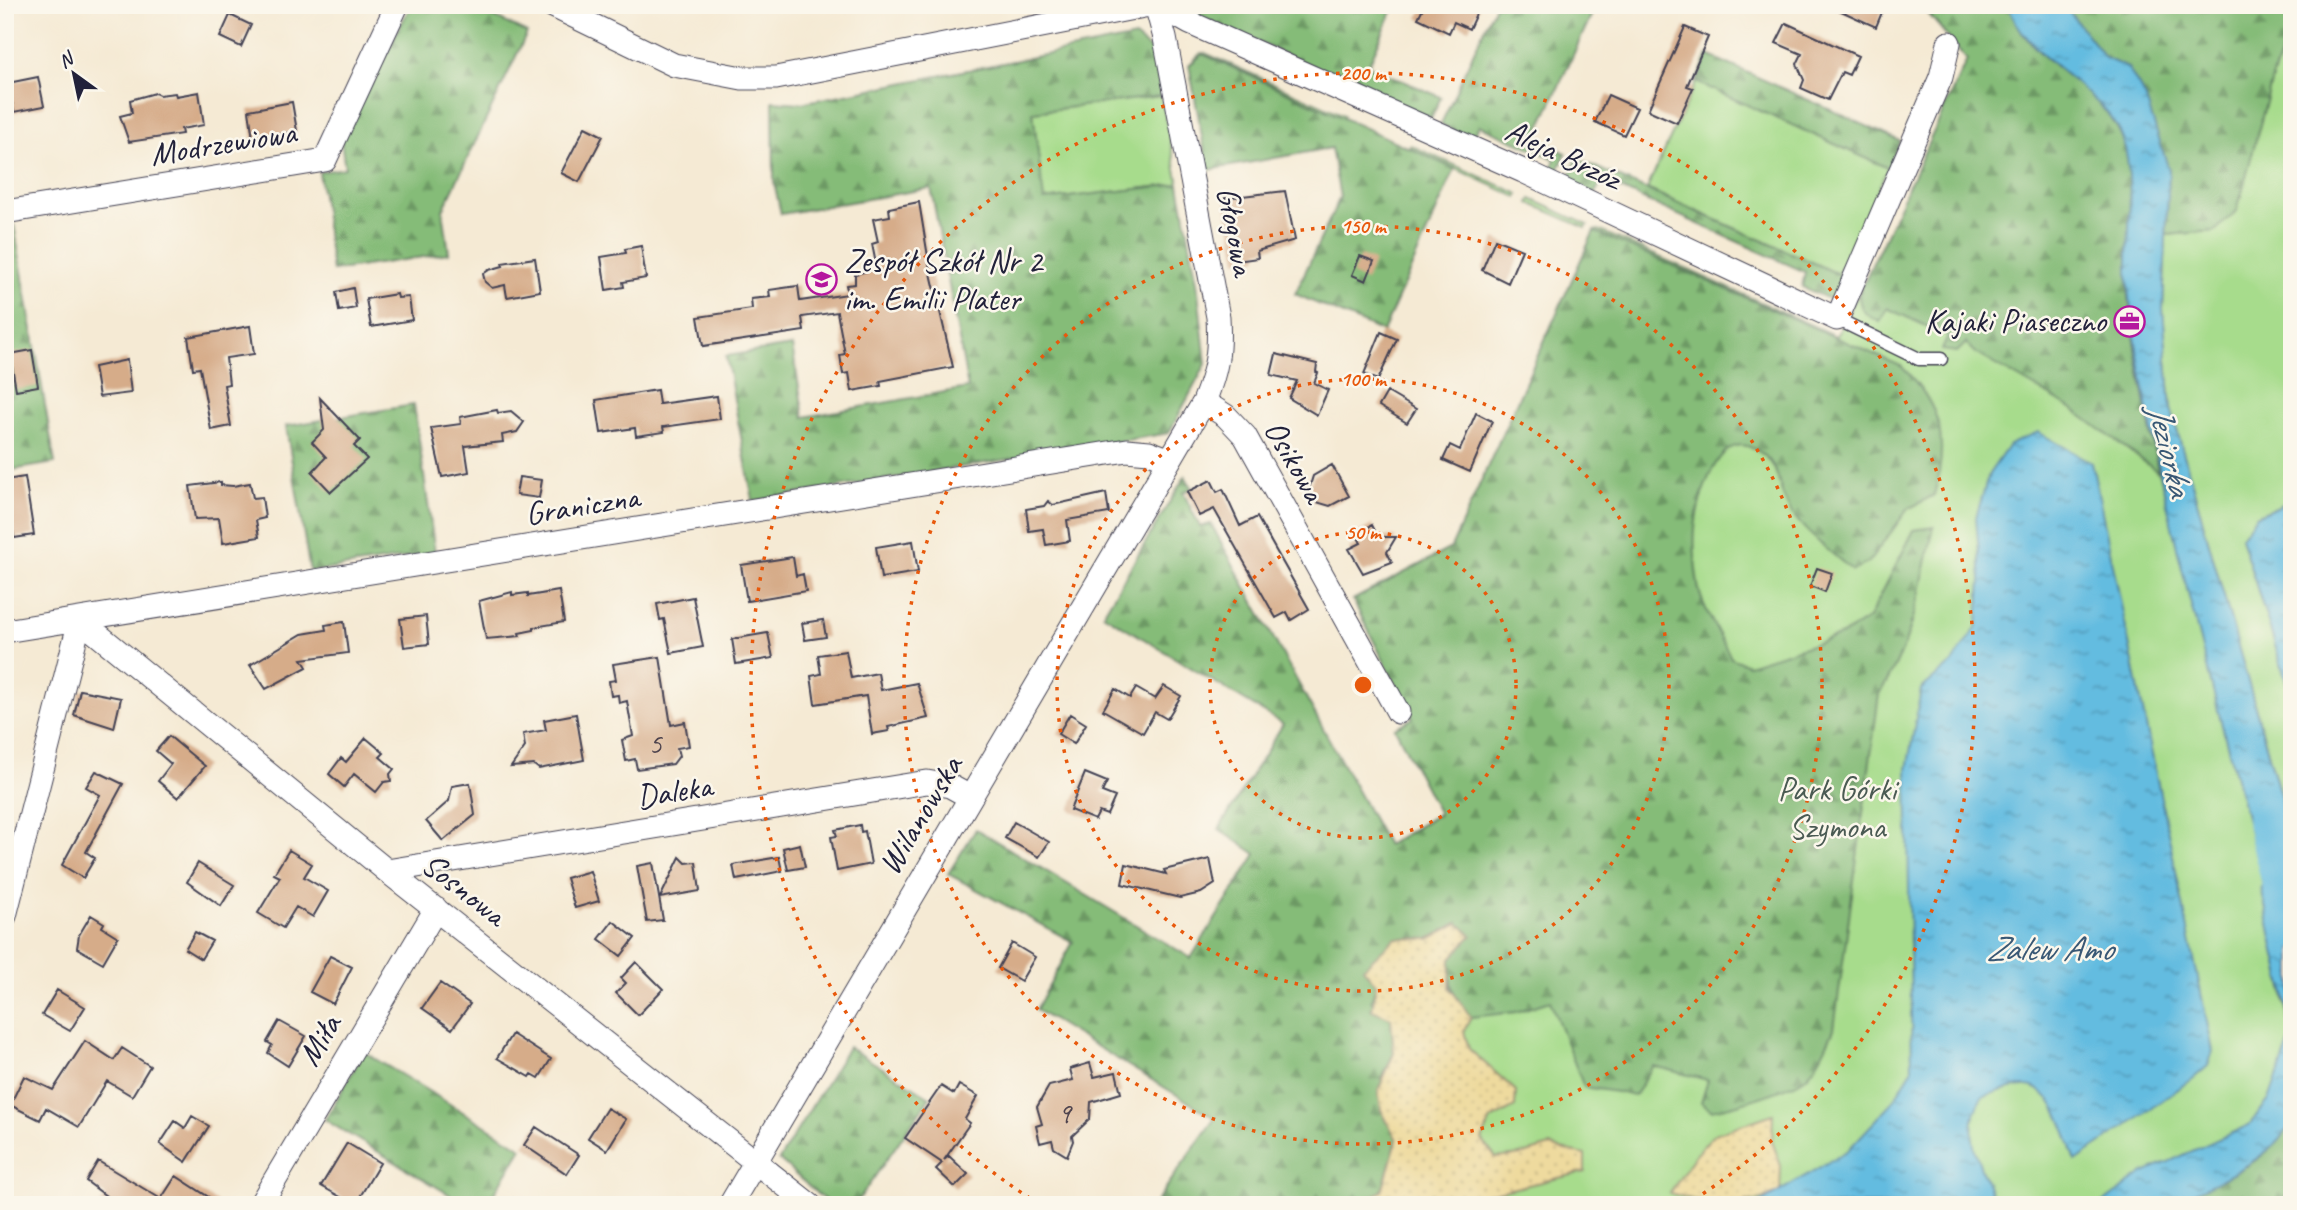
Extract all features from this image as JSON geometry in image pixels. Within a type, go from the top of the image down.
[{"type":"street","name":"Modrzewiowa","points":[[5,212],[325,160],[397,5]]},
{"type":"street","points":[[551,5],[674,65],[742,78],[776,78],[1149,5]]},
{"type":"street","name":"Aleja Brzóz","points":[[1157,5],[1837,319]]},
{"type":"street","name":"Głogowa","points":[[1157,5],[1218,317],[1220,355],[1204,402],[1168,460]]},
{"type":"street","points":[[1837,319],[1941,77],[1949,43]]},
{"type":"street","name":"Osikowa","points":[[1204,402],[1226,416],[1245,436],[1398,712]]},
{"type":"street","name":"Graniczna","points":[[5,631],[1126,450],[1149,452],[1168,460]]},
{"type":"street","name":"Wilanowska","points":[[730,1205],[1168,460]]},
{"type":"street","points":[[5,916],[80,620]]},
{"type":"street","name":"Sosnowa","points":[[80,620],[387,871],[810,1205]]},
{"type":"street","name":"Daleka","points":[[387,871],[928,782],[950,786],[970,797]]},
{"type":"street","name":"Miła","points":[[260,1205],[436,909]]},
{"type":"lane","name":"Aleja Brzóz","points":[[1837,319],[1919,359],[1941,359]]},
{"type":"green space","points":[[411,5],[470,5],[527,33],[443,210],[449,253],[332,271],[319,172],[345,168],[341,141]]},
{"type":"green space","points":[[1174,5],[1395,5],[1368,66],[1441,97],[1431,119]]},
{"type":"green space","points":[[1495,5],[1596,5],[1535,138],[1566,153],[1556,175],[1549,174],[1555,159],[1479,125],[1472,140],[1441,124]]},
{"type":"green space","points":[[1921,5],[2008,5],[2017,25],[2030,42],[2097,102],[2122,137],[2127,152],[2130,192],[2129,297],[2158,472],[2074,410],[1976,353],[1966,343],[1957,352],[1942,350],[1948,336],[1887,308],[1880,322],[1862,308],[1859,293],[1967,60]]},
{"type":"green space","name":"Park Górki Szymona","points":[[2008,5],[2166,494],[2260,871],[2292,1036],[2269,1100],[2249,1126],[2201,1148],[2100,1205],[1154,1205],[1216,1118],[1387,845],[1439,813],[1395,728],[1413,718],[1353,600],[1451,548],[1594,231],[1599,230],[1836,336],[1863,285],[1988,14]]},
{"type":"green space","points":[[2064,5],[2292,5],[2292,25],[2274,72],[2237,211],[2215,231],[2166,235],[2169,170],[2128,68],[2105,58]]},
{"type":"green space","points":[[2292,25],[2292,500],[2256,516],[2241,537],[2292,699],[2292,837],[2171,409],[2163,309],[2166,235],[2215,231]]},
{"type":"green space","points":[[1135,37],[1154,52],[1161,96],[1033,112],[1044,200],[1179,184],[1197,282],[1206,364],[1169,433],[753,501],[726,356],[792,346],[804,417],[968,388],[931,188],[781,214],[774,182],[773,101],[801,103]]},
{"type":"green space","points":[[1201,53],[1344,115],[1343,118],[1203,54],[1189,65]]},
{"type":"green space","points":[[1203,54],[1455,169],[1383,332],[1295,294],[1340,197],[1331,148],[1208,170],[1189,65]]},
{"type":"green space","points":[[1708,55],[1900,141],[1888,168],[1696,82]]},
{"type":"green space","points":[[1696,82],[1888,168],[1838,274],[1647,189]]},
{"type":"green space","points":[[1161,96],[1179,184],[1043,200],[1033,112]]},
{"type":"green space","points":[[1410,145],[1519,194],[1517,197],[1408,147]]},
{"type":"green space","points":[[1577,159],[1852,280],[1837,298],[1827,298],[1802,287],[1805,272],[1603,181],[1594,194],[1568,180]]},
{"type":"green space","points":[[1531,199],[1588,225],[1586,228],[1529,203]]},
{"type":"green space","points":[[14,225],[55,463],[5,471],[5,226]]},
{"type":"green space","points":[[1594,231],[1901,366],[1926,395],[1938,425],[1941,457],[1934,495],[1908,509],[1869,562],[1853,571],[1793,515],[1773,465],[1768,458],[1750,447],[1738,446],[1728,450],[1719,459],[1706,484],[1696,521],[1695,562],[1703,602],[1731,658],[1748,665],[1842,635],[1869,618],[1914,530],[1934,527],[1908,635],[1891,675],[1879,694],[1834,1029],[1819,1060],[1811,1072],[1799,1082],[1720,1108],[1711,1110],[1701,1103],[1708,1080],[1653,1066],[1635,1095],[1584,1087],[1550,1001],[1516,1012],[1471,1017],[1461,1006],[1451,984],[1450,973],[1458,923],[1429,939],[1395,938],[1371,1000],[1391,1017],[1394,1053],[1382,1079],[1381,1110],[1397,1139],[1382,1191],[1368,1199],[1368,1205],[1154,1205],[1215,1118],[1036,1010],[1073,942],[948,874],[976,829],[1191,958],[1256,854],[1219,829],[1283,724],[1103,614],[1185,476],[1192,488],[1183,492],[1200,527],[1211,524],[1387,845],[1439,814],[1395,728],[1413,718],[1353,600],[1451,548]]},
{"type":"green space","points":[[414,405],[435,553],[310,572],[286,426]]},
{"type":"green space","points":[[848,1047],[930,1097],[855,1205],[830,1205],[779,1160]]},
{"type":"green space","points":[[364,1052],[522,1148],[487,1205],[467,1205],[325,1120]]},
{"type":"green space","points":[[2292,1119],[2292,1190],[2278,1205],[2159,1205],[2252,1163],[2281,1136]]},
{"type":"sand","points":[[1458,923],[1472,935],[1451,958],[1450,988],[1471,1017],[1464,1031],[1469,1049],[1516,1091],[1515,1107],[1491,1120],[1482,1140],[1496,1158],[1520,1155],[1550,1146],[1585,1155],[1585,1172],[1489,1194],[1486,1205],[1368,1205],[1368,1199],[1382,1191],[1397,1140],[1381,1110],[1378,1091],[1394,1053],[1391,1018],[1372,1010],[1376,984],[1363,968],[1395,938],[1429,939]]},
{"type":"sand","points":[[1773,1114],[1772,1141],[1781,1166],[1780,1192],[1739,1204],[1698,1201],[1670,1193],[1696,1154],[1714,1134]]},
{"type":"water","points":[[2008,5],[2064,5],[2105,58],[2128,68],[2145,96],[2169,170],[2163,309],[2171,409],[2292,837],[2292,865],[2260,871],[2180,560],[2152,435],[2133,322],[2128,272],[2130,189],[2123,140],[2115,123],[2102,107],[2031,42],[2017,24]]},
{"type":"water","name":"Zalew Amo","points":[[2038,432],[2092,463],[2213,1051],[2208,1066],[2076,1161],[2059,1115],[2045,1095],[2026,1086],[1982,1097],[1975,1110],[1973,1137],[1975,1151],[1997,1205],[1757,1205],[1848,1150],[1892,1103],[1912,1070],[1907,769],[1921,689],[1952,663],[1978,625],[1981,580],[1976,517],[1989,474],[2009,445]]},
{"type":"water","points":[[2292,500],[2292,699],[2241,537],[2256,516]]},
{"type":"water","points":[[2292,881],[2292,1027],[2261,888]]},
{"type":"water","points":[[2292,1036],[2292,1118],[2286,1132],[2273,1146],[2236,1172],[2175,1200],[2146,1206],[2100,1205],[2144,1173],[2249,1125],[2269,1100]]},
{"type":"building","points":[[1418,5],[1480,5],[1469,29],[1454,22],[1449,33],[1418,18],[1423,8]]},
{"type":"building","points":[[1828,5],[1885,5],[1876,27]]},
{"type":"building","points":[[230,15],[251,25],[241,47],[220,37]]},
{"type":"building","points":[[1786,23],[1858,56],[1849,75],[1842,72],[1828,100],[1801,88],[1804,80],[1797,64],[1802,54],[1776,43]]},
{"type":"building","points":[[1685,27],[1708,37],[1687,86],[1693,88],[1677,123],[1648,110]]},
{"type":"building","points":[[38,77],[44,106],[14,112],[8,83]]},
{"type":"building","points":[[199,92],[204,125],[181,129],[182,134],[129,142],[120,116],[132,113],[130,100],[155,93],[175,93],[176,96]]},
{"type":"building","points":[[1608,95],[1637,108],[1624,135],[1595,122]]},
{"type":"building","points":[[292,102],[297,131],[253,139],[249,110]]},
{"type":"building","points":[[585,127],[603,136],[579,182],[561,173]]},
{"type":"building","points":[[1285,191],[1295,240],[1257,251],[1258,258],[1237,261],[1225,198]]},
{"type":"building","name":"Zespół Szkół Nr 2 im. Emilii Plater","points":[[919,202],[930,269],[953,367],[880,381],[881,386],[852,391],[849,373],[843,374],[840,355],[845,354],[837,312],[802,317],[804,331],[703,346],[698,317],[752,309],[751,299],[770,297],[769,290],[798,286],[800,301],[848,294],[846,285],[855,284],[855,274],[877,269],[872,244],[878,242],[873,219],[890,216],[889,208]]},
{"type":"building","points":[[1495,239],[1522,250],[1508,283],[1482,270]]},
{"type":"building","points":[[641,246],[646,278],[623,282],[624,287],[606,290],[601,257],[626,253],[625,249]]},
{"type":"building","points":[[1360,256],[1374,261],[1366,281],[1352,275]]},
{"type":"building","points":[[535,258],[540,291],[507,297],[505,285],[492,288],[485,282],[483,274],[503,266],[502,263]]},
{"type":"building","points":[[353,288],[356,308],[339,311],[336,292]]},
{"type":"building","points":[[397,294],[398,298],[409,297],[412,320],[371,327],[366,299]]},
{"type":"building","points":[[250,326],[254,354],[226,358],[229,384],[224,385],[231,426],[211,430],[200,368],[193,369],[188,337]]},
{"type":"building","points":[[1381,332],[1397,339],[1378,380],[1364,374]]},
{"type":"building","points":[[32,350],[38,386],[16,390],[10,354]]},
{"type":"building","points":[[1276,354],[1317,364],[1318,373],[1314,383],[1328,390],[1317,415],[1289,398],[1297,381],[1271,375]]},
{"type":"building","points":[[127,360],[131,393],[99,397],[94,367]]},
{"type":"building","points":[[657,390],[659,404],[717,396],[720,419],[663,427],[664,432],[636,436],[635,428],[601,433],[596,400]]},
{"type":"building","points":[[1387,392],[1416,409],[1407,423],[1379,406]]},
{"type":"building","points":[[320,398],[360,440],[354,446],[367,459],[331,492],[312,472],[326,457],[312,442],[324,430]]},
{"type":"building","points":[[497,410],[498,413],[511,411],[524,422],[517,432],[502,435],[503,442],[465,446],[469,472],[442,477],[431,428],[461,424],[460,417]]},
{"type":"building","points":[[1476,413],[1492,421],[1470,472],[1443,460],[1450,445],[1460,450]]},
{"type":"building","points":[[1332,465],[1349,496],[1330,506],[1313,501],[1308,492],[1313,476]]},
{"type":"building","points":[[25,477],[34,535],[14,538],[12,524],[5,526],[5,480]]},
{"type":"building","points":[[519,477],[542,480],[539,498],[516,495]]},
{"type":"building","points":[[1211,480],[1217,492],[1223,489],[1240,526],[1257,517],[1309,609],[1291,620],[1287,612],[1276,618],[1214,509],[1199,516],[1187,492]]},
{"type":"building","points":[[221,482],[221,485],[233,486],[250,483],[253,498],[262,497],[265,518],[256,520],[259,537],[223,543],[219,518],[195,519],[190,486]]},
{"type":"building","points":[[1106,493],[1109,513],[1067,520],[1070,541],[1046,545],[1043,529],[1029,531],[1026,509],[1044,506],[1048,501],[1053,505]]},
{"type":"building","points":[[1372,525],[1378,537],[1396,537],[1387,552],[1392,562],[1363,573],[1349,549],[1361,543],[1356,534]]},
{"type":"building","points":[[913,541],[918,572],[881,578],[876,547]]},
{"type":"building","points":[[793,557],[796,576],[803,574],[806,591],[747,601],[741,565]]},
{"type":"building","points":[[1817,568],[1832,573],[1825,592],[1810,586]]},
{"type":"building","points":[[559,591],[564,622],[534,627],[534,630],[519,633],[520,636],[486,639],[479,601],[512,592],[512,595],[528,593],[528,596]]},
{"type":"building","points":[[693,597],[703,647],[671,653],[664,619],[660,620],[657,604]]},
{"type":"building","points":[[426,616],[429,644],[404,647],[400,619]]},
{"type":"building","points":[[823,620],[826,637],[805,640],[802,623]]},
{"type":"building","points":[[344,622],[348,653],[302,659],[307,667],[266,689],[250,665],[302,634],[326,630],[325,625]]},
{"type":"building","points":[[768,633],[773,658],[736,664],[732,639]]},
{"type":"building","points":[[846,651],[851,678],[878,673],[881,690],[917,683],[928,718],[888,727],[889,731],[872,734],[866,696],[815,704],[811,676],[821,674],[818,655]]},
{"type":"building","points":[[660,657],[671,725],[685,722],[689,746],[677,748],[679,756],[673,764],[637,769],[635,759],[626,761],[622,740],[633,736],[627,701],[619,703],[618,695],[611,696],[609,681],[616,680],[613,664]]},
{"type":"building","points":[[1164,686],[1181,696],[1167,719],[1155,712],[1143,733],[1103,710],[1115,689],[1130,698],[1136,688],[1155,699]]},
{"type":"building","points":[[80,690],[121,698],[114,728],[74,715]]},
{"type":"building","points":[[576,714],[584,760],[539,769],[534,765],[511,767],[525,747],[523,734],[546,730],[544,720]]},
{"type":"building","points":[[1070,714],[1086,724],[1074,744],[1058,734]]},
{"type":"building","points":[[169,736],[205,766],[178,798],[158,781],[171,764],[156,751]]},
{"type":"building","points":[[366,738],[384,753],[380,757],[394,769],[390,774],[391,781],[384,782],[376,792],[354,774],[344,787],[329,774],[341,758],[346,762]]},
{"type":"building","points":[[96,771],[123,784],[86,852],[95,858],[83,878],[62,865],[100,795],[86,787]]},
{"type":"building","points":[[1085,773],[1107,782],[1102,792],[1115,797],[1107,815],[1099,812],[1095,820],[1070,810]]},
{"type":"building","points":[[470,783],[475,815],[443,841],[426,821],[449,801],[452,786]]},
{"type":"building","points":[[1014,822],[1049,842],[1039,857],[1005,838]]},
{"type":"building","points":[[860,825],[861,832],[865,831],[871,864],[837,871],[831,837],[837,836],[835,830]]},
{"type":"building","points":[[800,844],[805,867],[788,870],[783,848]]},
{"type":"building","points":[[289,850],[312,864],[304,877],[328,891],[313,917],[296,907],[283,928],[258,913],[280,877],[274,874]]},
{"type":"building","points":[[680,857],[686,863],[696,862],[700,891],[660,898]]},
{"type":"building","points":[[779,857],[782,871],[736,880],[733,865]]},
{"type":"building","points":[[1210,859],[1215,884],[1201,893],[1180,898],[1122,884],[1126,864],[1166,874],[1164,870]]},
{"type":"building","points":[[198,863],[234,885],[221,906],[187,882]]},
{"type":"building","points":[[653,863],[663,920],[647,922],[637,866]]},
{"type":"building","points":[[590,871],[599,901],[575,908],[566,878]]},
{"type":"building","points":[[91,915],[104,923],[102,927],[118,937],[103,963],[77,948],[79,935]]},
{"type":"building","points":[[613,921],[635,938],[621,956],[599,939]]},
{"type":"building","points":[[195,932],[212,941],[201,959],[185,949]]},
{"type":"building","points":[[1012,943],[1035,957],[1021,981],[998,968]]},
{"type":"building","points":[[330,956],[352,967],[333,1004],[310,992]]},
{"type":"building","points":[[636,962],[663,989],[638,1015],[616,993],[626,983],[621,978]]},
{"type":"building","points":[[440,983],[470,1004],[452,1029],[422,1008]]},
{"type":"building","points":[[57,990],[85,1007],[70,1031],[42,1015]]},
{"type":"building","points":[[279,1021],[306,1036],[288,1066],[268,1053],[272,1045],[267,1042]]},
{"type":"building","points":[[512,1034],[551,1059],[539,1078],[532,1074],[530,1077],[497,1058]]},
{"type":"building","points":[[85,1041],[114,1060],[122,1048],[150,1066],[132,1096],[107,1081],[79,1127],[46,1108],[40,1120],[10,1105],[24,1076],[53,1090]]},
{"type":"building","points":[[1090,1063],[1094,1077],[1116,1072],[1121,1093],[1091,1102],[1090,1119],[1072,1136],[1073,1141],[1067,1156],[1054,1148],[1052,1140],[1040,1143],[1036,1126],[1042,1124],[1037,1107],[1049,1086],[1073,1080],[1070,1069]]},
{"type":"building","points":[[959,1085],[978,1096],[965,1119],[970,1123],[944,1160],[949,1156],[968,1174],[955,1187],[936,1169],[942,1163],[905,1138],[941,1086],[954,1094]]},
{"type":"building","points":[[607,1108],[626,1119],[607,1150],[588,1138]]},
{"type":"building","points":[[192,1116],[209,1126],[186,1162],[160,1144],[175,1121],[185,1128]]},
{"type":"building","points":[[536,1127],[579,1155],[567,1174],[524,1145]]},
{"type":"building","points":[[347,1143],[380,1163],[355,1205],[321,1186]]},
{"type":"building","points":[[98,1161],[161,1199],[176,1176],[221,1205],[100,1205],[106,1196],[86,1181]]},
{"type":"waterway","name":"Jeziorka","points":[[2265,819],[2292,930]]},
{"type":"place","name":"Zespół Szkół Nr 2 im. Emilii Plater","points":[[821,280]]},
{"type":"place","name":"Kajaki Piaseczno","points":[[2129,321]]}]
